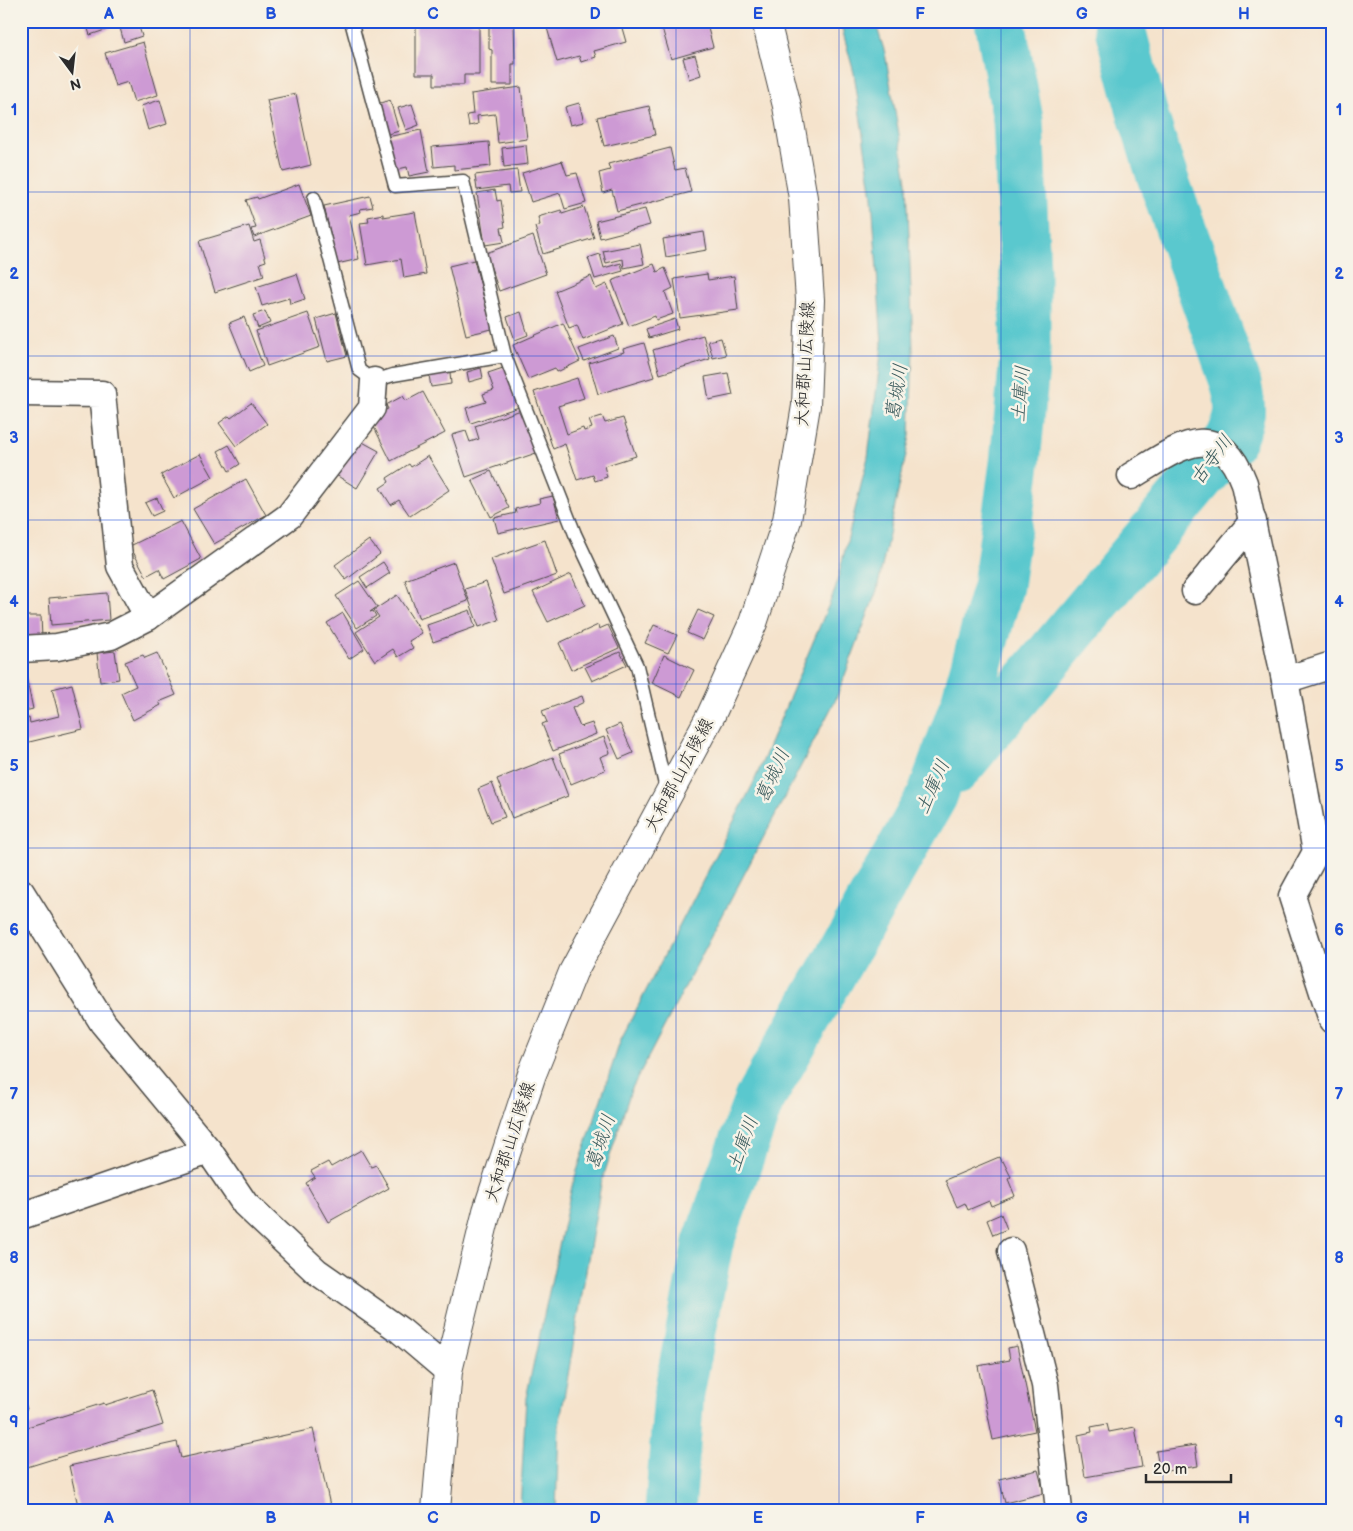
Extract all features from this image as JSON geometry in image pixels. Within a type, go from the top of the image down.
[{"type":"main road","name":"大和郡山広陵線","points":[[436,1510],[448,1371],[487,1212],[532,1074],[573,972],[711,715],[753,623],[786,520],[806,406],[810,300],[803,198],[787,106],[766,21]]},
{"type":"street","points":[[21,649],[57,647],[111,636],[148,617],[289,516],[372,408],[374,381]]},
{"type":"street","points":[[21,393],[102,394],[120,566],[148,617]]},
{"type":"street","points":[[1131,476],[1181,447],[1201,441],[1219,448],[1230,456],[1238,467],[1244,483],[1285,680],[1316,852],[1292,896],[1332,1020]]},
{"type":"street","points":[[1195,591],[1253,521]]},
{"type":"street","points":[[1285,680],[1332,665]]},
{"type":"street","points":[[21,892],[103,1023],[209,1151],[245,1204],[316,1271],[401,1331],[448,1371]]},
{"type":"street","points":[[21,1216],[209,1151]]},
{"type":"street","points":[[1011,1251],[1045,1385],[1060,1510]]},
{"type":"lane","points":[[351,21],[395,186],[463,181],[505,356],[575,534],[637,666],[667,795]]},
{"type":"lane","points":[[314,198],[359,370],[374,381],[393,375],[505,356]]},
{"type":"water","name":"葛城川","points":[[840,21],[875,21],[885,53],[907,181],[913,350],[910,436],[877,590],[836,699],[631,1090],[601,1184],[559,1427],[556,1510],[520,1510],[526,1398],[572,1186],[621,1039],[753,784],[835,590],[868,457],[882,345],[872,197],[854,73]]},
{"type":"building","points":[[79,21],[109,21],[111,28],[90,35],[86,23],[80,24]]},
{"type":"building","points":[[118,21],[137,21],[142,36],[124,42]]},
{"type":"building","points":[[489,21],[514,21],[515,64],[512,64],[512,85],[492,85],[492,50],[489,49]]},
{"type":"building","points":[[545,21],[620,21],[626,42],[594,51],[596,57],[581,62],[579,56],[557,62]]},
{"type":"building","points":[[660,21],[706,21],[713,47],[671,59]]},
{"type":"building","points":[[416,22],[479,23],[479,75],[464,75],[464,85],[434,85],[434,74],[416,74]]},
{"type":"building","points":[[143,42],[158,95],[134,102],[128,82],[115,86],[105,53]]},
{"type":"building","points":[[695,55],[701,75],[689,79],[683,58]]},
{"type":"building","points":[[521,87],[527,139],[498,143],[495,114],[477,116],[478,124],[469,126],[467,115],[473,114],[471,94]]},
{"type":"building","points":[[296,94],[311,165],[283,172],[267,100]]},
{"type":"building","points":[[160,100],[167,124],[148,130],[141,106]]},
{"type":"building","points":[[390,100],[399,131],[385,135],[377,104]]},
{"type":"building","points":[[579,103],[584,122],[570,125],[565,107]]},
{"type":"building","points":[[412,104],[419,125],[406,130],[398,108]]},
{"type":"building","points":[[649,106],[655,135],[604,146],[597,117]]},
{"type":"building","points":[[421,130],[429,172],[409,176],[407,167],[394,170],[387,137]]},
{"type":"building","points":[[489,142],[491,166],[454,170],[454,165],[434,167],[432,147]]},
{"type":"building","points":[[526,145],[528,164],[504,167],[502,148]]},
{"type":"building","points":[[670,148],[675,170],[685,168],[691,192],[617,211],[612,190],[603,193],[599,173],[610,170],[608,164]]},
{"type":"building","points":[[562,161],[567,175],[577,173],[586,203],[565,209],[560,193],[531,202],[522,173]]},
{"type":"building","points":[[517,170],[520,192],[509,193],[508,186],[477,190],[475,175]]},
{"type":"building","points":[[299,184],[311,216],[254,237],[251,229],[256,228],[246,200],[257,197],[258,199]]},
{"type":"building","points":[[495,190],[497,201],[501,200],[505,227],[501,228],[504,242],[485,245],[477,193]]},
{"type":"building","points":[[370,196],[373,207],[360,209],[361,212],[349,215],[359,259],[337,264],[324,206]]},
{"type":"building","points":[[584,207],[594,238],[543,254],[535,227],[540,225],[538,217],[561,210],[562,214]]},
{"type":"building","points":[[645,209],[650,225],[600,238],[596,221]]},
{"type":"building","points":[[415,212],[426,274],[404,278],[401,259],[367,265],[360,223],[369,222],[368,217],[383,214],[383,217]]},
{"type":"building","points":[[249,226],[254,242],[260,240],[266,261],[260,263],[264,276],[215,292],[199,241]]},
{"type":"building","points":[[704,232],[707,250],[666,257],[663,239]]},
{"type":"building","points":[[533,236],[546,274],[499,291],[486,253]]},
{"type":"building","points":[[640,244],[644,264],[624,268],[623,259],[606,263],[603,251]]},
{"type":"building","points":[[600,254],[604,268],[621,263],[623,271],[595,279],[588,258]]},
{"type":"building","points":[[474,260],[492,329],[466,335],[449,266]]},
{"type":"building","points":[[654,264],[657,272],[665,268],[673,288],[665,292],[673,314],[656,320],[655,316],[629,326],[612,281]]},
{"type":"building","points":[[297,274],[305,299],[290,304],[289,298],[262,306],[256,287]]},
{"type":"building","points":[[707,274],[708,280],[734,276],[738,310],[680,318],[674,279]]},
{"type":"building","points":[[591,276],[596,289],[607,284],[623,324],[583,340],[577,325],[569,328],[555,291]]},
{"type":"building","points":[[265,311],[270,323],[258,328],[253,315]]},
{"type":"building","points":[[521,312],[528,335],[515,340],[507,317]]},
{"type":"building","points":[[308,313],[320,347],[267,366],[256,331]]},
{"type":"building","points":[[336,313],[347,356],[327,361],[316,319]]},
{"type":"building","points":[[244,317],[263,366],[249,372],[229,323]]},
{"type":"building","points":[[675,319],[678,329],[649,338],[646,329]]},
{"type":"building","points":[[563,323],[580,361],[557,372],[555,368],[528,379],[513,345]]},
{"type":"building","points":[[703,335],[710,359],[660,374],[653,350]]},
{"type":"building","points":[[614,336],[618,348],[584,361],[579,349]]},
{"type":"building","points":[[721,338],[726,355],[713,358],[708,341]]},
{"type":"building","points":[[644,343],[654,377],[598,394],[589,363],[624,352],[623,349]]},
{"type":"building","points":[[509,366],[522,406],[471,423],[466,408],[486,402],[483,394],[494,390],[488,373]]},
{"type":"building","points":[[481,368],[483,378],[469,382],[467,372]]},
{"type":"building","points":[[450,372],[451,384],[431,387],[429,375]]},
{"type":"building","points":[[728,373],[733,395],[709,400],[705,377]]},
{"type":"building","points":[[577,378],[584,398],[558,406],[567,434],[583,428],[584,431],[592,428],[589,420],[602,416],[605,423],[623,418],[636,456],[604,466],[607,477],[595,481],[593,475],[577,480],[565,444],[553,449],[534,392]]},
{"type":"building","points":[[423,392],[445,433],[391,461],[371,421],[376,415],[388,409],[386,405],[403,396],[406,401]]},
{"type":"building","points":[[251,403],[267,424],[236,446],[219,423],[229,416],[231,418]]},
{"type":"building","points":[[524,409],[539,452],[466,477],[452,435],[466,431],[470,442],[479,439],[475,426]]},
{"type":"building","points":[[357,439],[379,451],[357,488],[336,475]]},
{"type":"building","points":[[229,445],[240,464],[229,471],[218,451]]},
{"type":"building","points":[[200,454],[213,477],[174,498],[161,475]]},
{"type":"building","points":[[428,456],[449,490],[410,516],[399,500],[391,505],[380,488],[389,482],[387,478],[409,464],[411,467]]},
{"type":"building","points":[[491,471],[509,508],[491,517],[472,480]]},
{"type":"building","points":[[246,479],[266,515],[214,544],[193,509]]},
{"type":"building","points":[[553,496],[559,519],[498,533],[494,518],[516,513],[515,509],[540,503],[539,499]]},
{"type":"building","points":[[157,498],[163,511],[152,516],[145,503]]},
{"type":"building","points":[[181,521],[201,559],[164,579],[159,569],[146,576],[130,546]]},
{"type":"building","points":[[369,540],[380,554],[346,580],[335,565]]},
{"type":"building","points":[[545,540],[557,575],[504,594],[491,559]]},
{"type":"building","points":[[383,562],[390,573],[367,588],[360,577]]},
{"type":"building","points":[[454,562],[468,601],[419,619],[405,580]]},
{"type":"building","points":[[571,574],[585,605],[548,622],[533,592]]},
{"type":"building","points":[[359,581],[377,607],[370,612],[373,611],[376,616],[357,628],[336,596]]},
{"type":"building","points":[[486,582],[499,620],[479,627],[465,589]]},
{"type":"building","points":[[107,593],[109,620],[51,625],[49,598]]},
{"type":"building","points":[[397,595],[422,633],[409,641],[413,648],[398,657],[393,649],[375,661],[356,632],[379,617],[374,610]]},
{"type":"building","points":[[470,610],[475,627],[433,642],[427,625]]},
{"type":"building","points":[[698,610],[714,617],[703,640],[687,633]]},
{"type":"building","points":[[343,613],[364,649],[349,659],[327,623]]},
{"type":"building","points":[[24,616],[41,616],[42,638],[21,639],[21,619],[24,619]]},
{"type":"building","points":[[598,625],[599,629],[608,625],[619,648],[571,670],[559,643]]},
{"type":"building","points":[[654,625],[677,635],[668,653],[645,643]]},
{"type":"building","points":[[115,651],[119,679],[100,682],[97,653]]},
{"type":"building","points":[[620,652],[627,665],[592,681],[585,667]]},
{"type":"building","points":[[157,653],[176,695],[159,702],[161,705],[133,720],[121,693],[136,686],[125,662],[143,655],[145,658]]},
{"type":"building","points":[[664,655],[694,670],[681,697],[652,683]]},
{"type":"building","points":[[25,672],[33,709],[21,712],[21,673]]},
{"type":"building","points":[[72,684],[83,729],[21,744],[21,720],[29,718],[30,723],[59,716],[52,689]]},
{"type":"building","points":[[582,696],[584,702],[572,708],[580,727],[592,723],[596,734],[553,751],[542,724],[547,722],[542,711]]},
{"type":"building","points":[[620,724],[633,753],[619,759],[606,730]]},
{"type":"building","points":[[604,737],[610,753],[600,757],[605,770],[571,784],[559,754]]},
{"type":"building","points":[[553,757],[568,796],[512,818],[497,779]]},
{"type":"building","points":[[492,783],[505,817],[491,822],[478,789]]},
{"type":"building","points":[[361,1150],[371,1167],[376,1165],[389,1188],[328,1222],[306,1183],[315,1177],[311,1171],[328,1162],[331,1167]]},
{"type":"building","points":[[999,1157],[1011,1177],[1008,1179],[1015,1196],[991,1206],[989,1201],[968,1210],[965,1203],[957,1207],[945,1180]]},
{"type":"building","points":[[1001,1214],[1007,1229],[993,1235],[987,1220]]},
{"type":"building","points":[[1017,1346],[1035,1431],[993,1440],[978,1366],[1010,1360],[1008,1348]]},
{"type":"building","points":[[152,1390],[163,1425],[24,1468],[21,1460],[21,1429]]},
{"type":"building","points":[[21,1391],[27,1409],[21,1410]]},
{"type":"building","points":[[1107,1424],[1109,1432],[1135,1427],[1142,1467],[1085,1477],[1078,1435],[1092,1432],[1091,1427]]},
{"type":"building","points":[[313,1429],[331,1510],[79,1510],[69,1466],[177,1442],[181,1458]]},
{"type":"building","points":[[1195,1445],[1198,1466],[1160,1472],[1156,1451]]},
{"type":"building","points":[[1038,1470],[1044,1493],[1005,1503],[999,1479]]},
{"type":"waterway","name":"古寺川","points":[[670,1510],[679,1393],[708,1243],[759,1100],[932,796],[966,703],[998,586],[1015,463],[1025,356],[1025,271],[1018,120],[1000,21]]},
{"type":"waterway","name":"古寺川","points":[[955,769],[1230,441],[1238,419],[1240,407],[1236,384],[1160,170],[1142,112],[1118,21]]},
{"type":"water label","name":"土庫川","points":[[1021,394]]},
{"type":"water label","name":"土庫川","points":[[933,787]]},
{"type":"water label","name":"土庫川","points":[[743,1144]]}]
